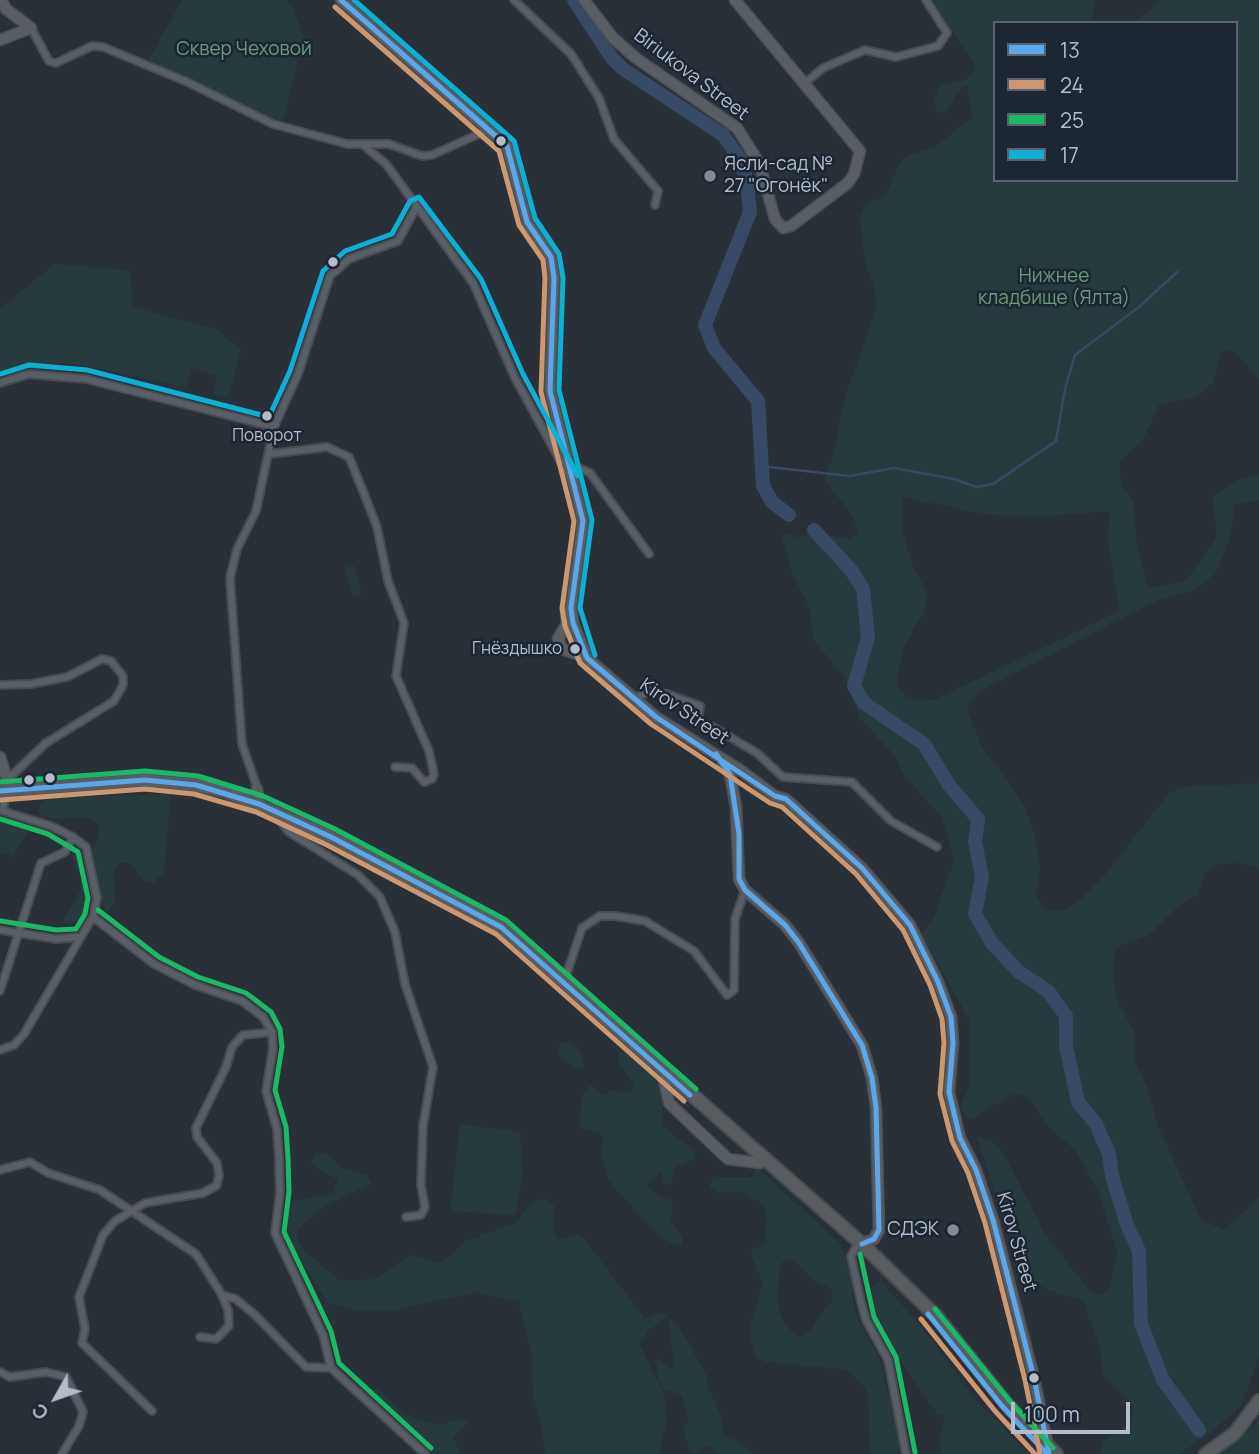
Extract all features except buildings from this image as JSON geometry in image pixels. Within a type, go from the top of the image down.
[{"type":"highway","points":[[7,791],[145,780],[256,794],[501,927],[690,1095],[856,1249],[937,1317],[1009,1407],[1050,1453]]},
{"type":"highway","points":[[7,791],[134,785],[184,789],[223,796],[280,821],[499,933],[928,1314],[1003,1406],[1050,1453]]},
{"type":"highway","points":[[1206,1454],[1235,1433],[1259,1401]]},
{"type":"highway","points":[[1215,1454],[1237,1437],[1259,1409]]},
{"type":"main road","points":[[1,0],[6,9],[31,28]]},
{"type":"main road","name":"Kirov Street","points":[[341,0],[490,129],[511,154],[527,222],[551,257],[554,268],[554,340],[549,375],[583,521],[570,623],[587,658],[656,717],[775,796],[786,799],[885,893],[910,925],[938,982],[951,1017],[953,1043],[949,1092],[960,1138],[976,1170],[993,1220],[1034,1378],[1050,1453]]},
{"type":"main road","name":"Biriukova Street","points":[[584,0],[612,38],[636,58],[737,128],[759,163],[778,225],[783,228],[791,226],[837,192],[854,174],[860,151],[805,83]]},
{"type":"main road","points":[[734,0],[805,83]]},
{"type":"main road","points":[[0,40],[31,28]]},
{"type":"main road","points":[[568,465],[579,522],[566,609],[570,623],[558,639],[562,649],[587,658]]},
{"type":"main road","points":[[0,757],[7,791]]},
{"type":"main road","points":[[720,757],[730,774],[736,807]]},
{"type":"main road","points":[[775,796],[747,781],[738,787],[738,871],[746,890],[785,925],[799,943],[862,1045],[877,1108],[879,1230],[874,1238],[856,1249]]},
{"type":"street","points":[[514,0],[571,54],[599,98],[614,139],[658,191],[655,205]]},
{"type":"street","points":[[805,83],[824,68],[865,50],[896,57],[939,46],[947,33],[926,0]]},
{"type":"street","points":[[31,28],[49,61],[56,63],[92,46],[103,47],[186,81],[292,132],[347,145],[389,144],[422,156],[432,155],[490,129]]},
{"type":"street","points":[[363,145],[386,164],[473,283],[515,378],[570,480]]},
{"type":"street","points":[[256,794],[242,744],[230,578],[237,549],[256,511],[274,427],[281,405],[298,374],[330,276],[349,259],[398,241],[417,206]]},
{"type":"street","points":[[0,383],[29,374],[86,379],[274,427]]},
{"type":"street","points":[[270,454],[327,447],[349,457],[365,496],[377,527],[388,581],[404,623],[396,676],[429,751],[434,774],[432,779],[424,782],[412,768],[395,767]]},
{"type":"street","points":[[568,465],[590,473],[649,554]]},
{"type":"street","points":[[0,685],[31,684],[67,677],[102,659],[111,661],[123,676],[123,685],[114,701],[46,743],[7,791],[3,811],[73,837],[86,848],[97,898],[93,917],[24,1034],[14,1045],[0,1050]]},
{"type":"street","points":[[633,699],[648,692],[667,694],[700,706],[698,723],[713,727],[757,753],[783,778],[852,782],[891,821],[937,847]]},
{"type":"street","points":[[280,821],[289,832],[358,875],[380,897],[395,932],[405,984],[433,1067],[423,1126],[421,1185],[425,1207],[421,1215],[405,1217]]},
{"type":"street","points":[[0,991],[41,863],[65,852],[73,837]]},
{"type":"street","points":[[564,982],[582,928],[600,916],[615,916],[645,921],[694,951],[727,995],[734,990],[734,919],[746,890]]},
{"type":"street","points":[[93,917],[127,946],[157,966],[195,985],[242,1001],[263,1017],[272,1032],[273,1048],[266,1091],[277,1129],[280,1192],[275,1233],[323,1335],[331,1368],[425,1454]]},
{"type":"street","points":[[0,929],[56,939],[81,937]]},
{"type":"street","points":[[152,1412],[82,1343],[85,1329],[79,1297],[103,1235],[131,1209],[145,1203],[203,1193],[216,1186],[219,1176],[217,1163],[197,1137],[196,1128],[226,1067],[232,1047],[243,1035],[272,1032]]},
{"type":"street","points":[[0,1170],[30,1162],[48,1174],[100,1190],[196,1254],[222,1295],[228,1310],[229,1326],[216,1339],[200,1337]]},
{"type":"street","points":[[856,1249],[866,1320],[888,1360],[906,1454]]},
{"type":"street","points":[[222,1295],[236,1299],[255,1315],[306,1367],[331,1368]]},
{"type":"street","points":[[0,1372],[10,1377],[46,1372],[66,1377],[83,1412],[79,1426],[62,1454]]},
{"type":"green space","name":"Сквер Чеховой","points":[[182,0],[287,0],[291,3],[304,38],[284,117],[277,123],[147,62]]},
{"type":"green space","name":"Нижнее кладбище (Ялта)","points":[[932,0],[1096,0],[1091,21],[993,21],[993,182],[1238,182],[1238,21],[1136,21],[1162,0],[1259,0],[1259,379],[1233,350],[1222,351],[1213,383],[1196,396],[1159,405],[1143,440],[1119,463],[1122,487],[1133,501],[1137,545],[1148,588],[1185,582],[1217,536],[1212,497],[1239,480],[1259,475],[1259,500],[1235,504],[1229,541],[1216,573],[1195,590],[1158,600],[978,692],[969,702],[968,713],[983,750],[1003,773],[1025,807],[1036,838],[1040,872],[1036,896],[1045,910],[1061,911],[1077,903],[1104,876],[1170,792],[1184,787],[1259,783],[1259,868],[1243,863],[1217,864],[1205,872],[1198,895],[1181,904],[1149,935],[1115,948],[1113,980],[1119,1005],[1134,1030],[1134,1059],[1148,1089],[1157,1124],[1201,1220],[1224,1230],[1259,1198],[1259,1357],[1242,1404],[1211,1433],[1179,1454],[1100,1454],[1103,1442],[1131,1423],[1134,1406],[1102,1373],[1100,1349],[1083,1301],[1046,1289],[1023,1275],[976,1136],[991,1140],[1003,1152],[1045,1234],[1090,1291],[1101,1295],[1110,1289],[1117,1252],[1098,1191],[1076,1151],[1051,1129],[1029,1099],[1020,1094],[1009,1096],[971,1120],[962,1113],[961,1103],[969,1088],[970,1021],[921,933],[934,917],[952,866],[953,856],[942,818],[904,775],[895,756],[860,719],[844,677],[813,639],[810,609],[793,576],[781,535],[791,533],[798,538],[812,533],[850,539],[858,531],[852,515],[824,480],[834,453],[845,397],[877,306],[866,265],[859,217],[864,207],[886,194],[900,162],[908,156],[934,147],[972,117],[967,85],[957,92],[947,112],[936,113],[934,100],[939,85],[964,80],[972,74],[975,64]],"holes":[[[902,497],[989,515],[1049,516],[1110,511],[1107,537],[1119,611],[934,700],[907,699],[897,686],[899,670],[904,646],[924,612],[928,593],[914,569],[902,531]]]},
{"type":"green space","points":[[54,264],[130,270],[133,307],[216,329],[241,350],[228,398],[214,395],[217,375],[192,368],[186,387],[67,362],[0,377],[0,309]]},
{"type":"green space","points":[[354,565],[362,595],[353,597],[345,568]]},
{"type":"green space","points":[[171,794],[164,873],[153,883],[143,880],[129,863],[119,863],[114,869],[115,903],[106,913],[98,887],[80,922],[62,923],[81,889],[81,878],[71,856],[96,845],[100,829],[97,823],[88,818],[54,819],[42,815],[38,811],[40,805],[48,799],[71,797]]},
{"type":"green space","points":[[0,819],[20,823],[29,829],[13,857],[0,852]]},
{"type":"green space","points":[[560,1043],[577,1047],[584,1061],[583,1069],[575,1068],[563,1060],[558,1052]]},
{"type":"green space","points":[[626,1048],[662,1081],[662,1125],[696,1152],[695,1159],[675,1167],[671,1186],[662,1182],[662,1172],[648,1185],[659,1197],[673,1200],[671,1221],[682,1236],[683,1246],[667,1241],[658,1234],[617,1191],[608,1177],[601,1155],[603,1135],[579,1128],[582,1095],[590,1085],[605,1095],[610,1090],[630,1093],[634,1084],[619,1064],[619,1049]]},
{"type":"green space","points":[[460,1124],[520,1132],[523,1175],[515,1215],[450,1211]]},
{"type":"green space","points":[[326,1153],[343,1169],[366,1174],[372,1183],[323,1207],[297,1230],[305,1251],[340,1281],[374,1279],[413,1255],[440,1263],[450,1257],[465,1241],[514,1224],[534,1200],[544,1199],[554,1205],[553,1227],[557,1238],[577,1234],[582,1236],[645,1318],[660,1312],[669,1316],[648,1331],[640,1345],[664,1394],[667,1419],[659,1454],[545,1454],[540,1419],[533,1397],[531,1351],[519,1302],[476,1292],[391,1311],[353,1310],[327,1302],[291,1245],[283,1217],[287,1207],[296,1201],[333,1193],[338,1180],[311,1164],[315,1155]]},
{"type":"green space","points":[[756,1167],[841,1244],[850,1265],[855,1315],[880,1360],[900,1444],[897,1454],[870,1454],[868,1399],[865,1388],[848,1370],[766,1362],[757,1358],[751,1342],[750,1324],[763,1284],[751,1255],[752,1249],[762,1246],[765,1241],[766,1211],[759,1202],[743,1192],[719,1193],[709,1187],[714,1177],[753,1177]],"holes":[[[791,1259],[815,1281],[830,1288],[834,1297],[810,1331],[800,1337],[791,1331],[781,1316],[777,1300],[782,1262]]]},
{"type":"green space","points":[[880,1280],[917,1322],[980,1405],[1029,1454],[941,1454],[939,1438],[945,1418],[943,1414],[938,1415],[877,1328],[871,1309],[872,1287]]},
{"type":"green space","points":[[668,1319],[680,1328],[707,1376],[708,1386],[722,1419],[723,1436],[740,1442],[753,1454],[718,1454],[707,1445],[696,1454],[690,1450],[682,1429],[689,1419],[682,1395],[662,1389],[658,1375],[656,1358],[671,1370],[674,1362]]},
{"type":"green space","points":[[377,1389],[404,1414],[439,1425],[459,1419],[469,1423],[453,1437],[460,1454],[430,1454],[412,1431],[367,1395],[366,1390]]},
{"type":"green space","points":[[1259,1421],[1259,1454],[1219,1454]]},
{"type":"waterway","points":[[574,0],[611,57],[623,69],[723,135],[740,159],[747,182],[750,212],[705,325],[714,348],[758,401],[763,486],[772,502],[789,515]]},
{"type":"waterway","points":[[760,466],[850,476],[894,468],[954,479],[976,487],[993,484],[1056,441],[1065,389],[1075,355],[1139,307],[1177,272]]},
{"type":"waterway","points":[[814,530],[851,570],[863,589],[868,637],[854,686],[864,703],[924,744],[949,785],[978,819],[975,842],[982,877],[975,914],[992,943],[1018,971],[1049,992],[1066,1016],[1066,1046],[1078,1102],[1096,1124],[1109,1154],[1112,1176],[1127,1225],[1139,1251],[1141,1324],[1163,1380],[1199,1430]]},
{"type":"transit line","name":"13","points":[[341,0],[507,146],[527,222],[551,257],[554,278],[550,391],[583,521],[571,608],[573,623],[587,658],[656,717],[775,796],[786,799],[862,868],[910,925],[938,982],[951,1017],[953,1043],[949,1092],[960,1138],[976,1170],[993,1220],[1034,1378],[1049,1454]]},
{"type":"transit line","name":"17","points":[[354,0],[514,141],[535,218],[559,254],[563,278],[559,390],[592,520],[580,608],[595,655]]},
{"type":"transit line","name":"24","points":[[335,7],[499,151],[519,225],[543,260],[545,278],[541,392],[574,521],[562,608],[565,626],[580,663],[651,724],[770,803],[782,807],[856,874],[903,930],[930,985],[942,1019],[944,1043],[940,1094],[952,1141],[968,1173],[985,1223],[1025,1380],[1040,1454]]},
{"type":"transit line","name":"17","points":[[0,374],[29,365],[87,370],[269,417],[290,371],[323,271],[345,251],[392,234],[410,201],[419,197],[481,279],[523,374],[578,476]]},
{"type":"transit line","name":"13","points":[[716,754],[730,774],[739,834],[739,879],[745,890],[785,925],[799,943],[862,1045],[872,1078],[876,1108],[879,1230],[874,1239],[862,1244]]},
{"type":"transit line","name":"25","points":[[0,782],[145,771],[198,776],[263,796],[335,829],[506,920],[696,1089]]},
{"type":"transit line","name":"13","points":[[0,791],[145,780],[196,785],[259,804],[331,837],[501,927],[690,1095]]},
{"type":"transit line","name":"24","points":[[1,800],[145,789],[194,794],[256,812],[327,845],[496,934],[684,1101]]},
{"type":"transit line","name":"25","points":[[0,819],[48,834],[78,852],[88,898],[85,914],[76,929],[56,930],[1,921]]},
{"type":"transit line","name":"25","points":[[98,910],[159,957],[198,977],[246,993],[271,1012],[280,1029],[282,1047],[275,1090],[286,1127],[288,1158],[289,1192],[284,1232],[331,1331],[339,1363],[431,1448]]},
{"type":"transit line","name":"25","points":[[860,1254],[874,1317],[896,1357],[915,1452]]},
{"type":"transit line","name":"25","points":[[935,1309],[1009,1400],[1053,1448]]},
{"type":"transit line","name":"13","points":[[928,1314],[1002,1406],[1047,1454]]},
{"type":"transit line","name":"24","points":[[921,1319],[995,1411],[1035,1454]]},
{"type":"place","name":"Ясли-сад № 27 \"Огонёк\"","points":[[710,176]]},
{"type":"place","name":"Поворот","points":[[267,416]]},
{"type":"place","name":"Гнёздышко","points":[[575,649]]},
{"type":"place","name":"СДЭК","points":[[953,1230]]}]
